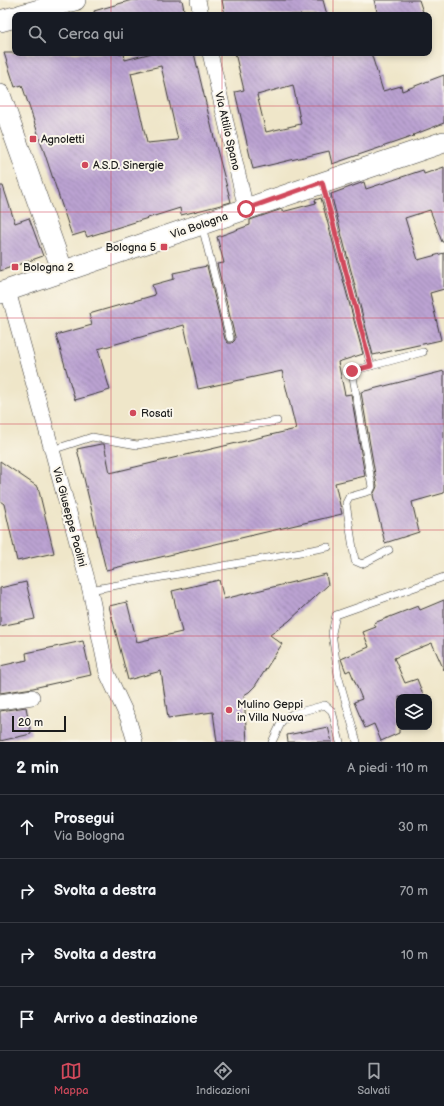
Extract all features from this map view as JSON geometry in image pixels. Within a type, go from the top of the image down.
[{"type":"street","points":[[32,12],[75,0]]},
{"type":"street","points":[[198,0],[200,12]]},
{"type":"street","points":[[0,21],[12,18]]},
{"type":"street","name":"Via Attilio Spano","points":[[211,56],[246,209]]},
{"type":"street","points":[[0,95],[63,272]]},
{"type":"street","name":"Via Bologna","points":[[4,292],[322,182],[444,142]]},
{"type":"street","name":"Via Giuseppe Paolini","points":[[4,292],[52,450],[90,590],[107,673],[128,718],[135,742]]},
{"type":"street","points":[[0,702],[32,697]]},
{"type":"lane","points":[[322,182],[371,366]]},
{"type":"lane","points":[[202,224],[230,338]]},
{"type":"lane","points":[[388,550],[362,564],[355,561],[346,503],[349,497],[370,491],[372,487],[352,371],[423,352]]},
{"type":"lane","points":[[52,450],[92,437],[137,445],[277,421]]},
{"type":"lane","points":[[90,590],[328,547]]},
{"type":"lane","points":[[357,742],[338,675],[332,634],[336,615],[444,577]]},
{"type":"lane","points":[[272,742],[282,721],[292,714],[326,705],[332,711],[340,742]]},
{"type":"building","points":[[132,0],[182,0],[184,12],[94,12]]},
{"type":"building","points":[[222,0],[323,0],[326,12],[224,12]]},
{"type":"building","points":[[374,0],[419,0],[423,12],[377,12]]},
{"type":"building","points":[[4,53],[12,53],[12,56],[124,56],[125,60],[140,56],[195,56],[231,202],[181,215],[180,208],[87,237],[85,232],[72,236],[22,85],[15,87]],"holes":[[[161,66],[178,140],[147,143],[131,73]]]},
{"type":"building","points":[[236,56],[372,56],[383,91],[401,86],[402,91],[444,75],[444,123],[413,135],[414,136],[332,164],[329,151],[253,169],[235,92],[244,90]],"holes":[[[293,85],[301,124],[266,132],[257,95]]]},
{"type":"building","points":[[444,167],[444,242],[442,242],[430,210],[405,218],[418,260],[444,253],[444,289],[430,293],[441,340],[373,355],[331,194],[364,182],[366,189],[423,170],[424,174]]},
{"type":"building","points":[[0,186],[3,186],[15,223],[29,218],[43,256],[0,271]]},
{"type":"building","points":[[321,198],[363,354],[338,362],[345,395],[351,394],[365,476],[335,483],[342,514],[106,570],[77,449],[104,444],[110,473],[296,429],[282,371],[198,389],[184,325],[98,349],[110,390],[75,400],[56,335],[92,325],[89,314],[155,295],[152,285],[174,279],[173,273],[207,266],[225,339],[228,343],[232,343],[235,340],[235,337],[217,264],[224,263],[217,237],[250,225],[250,220],[282,209],[282,212],[316,203],[315,200]]},
{"type":"building","points":[[444,371],[444,493],[412,502],[419,532],[385,543],[373,495],[377,486],[361,392]]},
{"type":"building","points":[[0,461],[38,487],[54,553],[17,561],[4,504],[0,501]]},
{"type":"building","points":[[326,574],[328,585],[289,621],[270,635],[282,644],[255,686],[244,695],[247,742],[217,742],[213,712],[168,718],[161,671],[128,680],[109,606],[127,602],[137,642],[182,632],[172,591],[219,580],[224,599]]},
{"type":"building","points":[[26,582],[35,619],[0,626],[0,588]]},
{"type":"building","points":[[444,600],[444,670],[432,643],[394,658],[405,683],[417,679],[423,694],[396,694],[396,730],[399,730],[399,733],[381,741],[374,724],[365,728],[354,702],[362,699],[350,670],[346,672],[341,659],[369,647],[363,632],[376,627],[374,623],[418,606],[420,610]]},
{"type":"building","points":[[83,641],[91,675],[33,688],[0,693],[0,666],[27,660],[26,653]]},
{"type":"building","points":[[26,707],[31,734],[0,741],[0,711]]},
{"type":"building","points":[[328,727],[332,742],[288,742],[287,735]]},
{"type":"place","name":"Agnoletti","points":[[33,139]]},
{"type":"place","name":"A.S.D. Sinergie","points":[[85,165]]},
{"type":"place","name":"Bologna 5","points":[[164,247]]},
{"type":"place","name":"Bologna 2","points":[[15,267]]},
{"type":"place","name":"Rosati","points":[[133,413]]},
{"type":"place","name":"Mulino Geppi in Villa Nuova","points":[[229,710]]},
{"type":"route","points":[[246,209],[322,182],[371,366],[352,371]]}]
